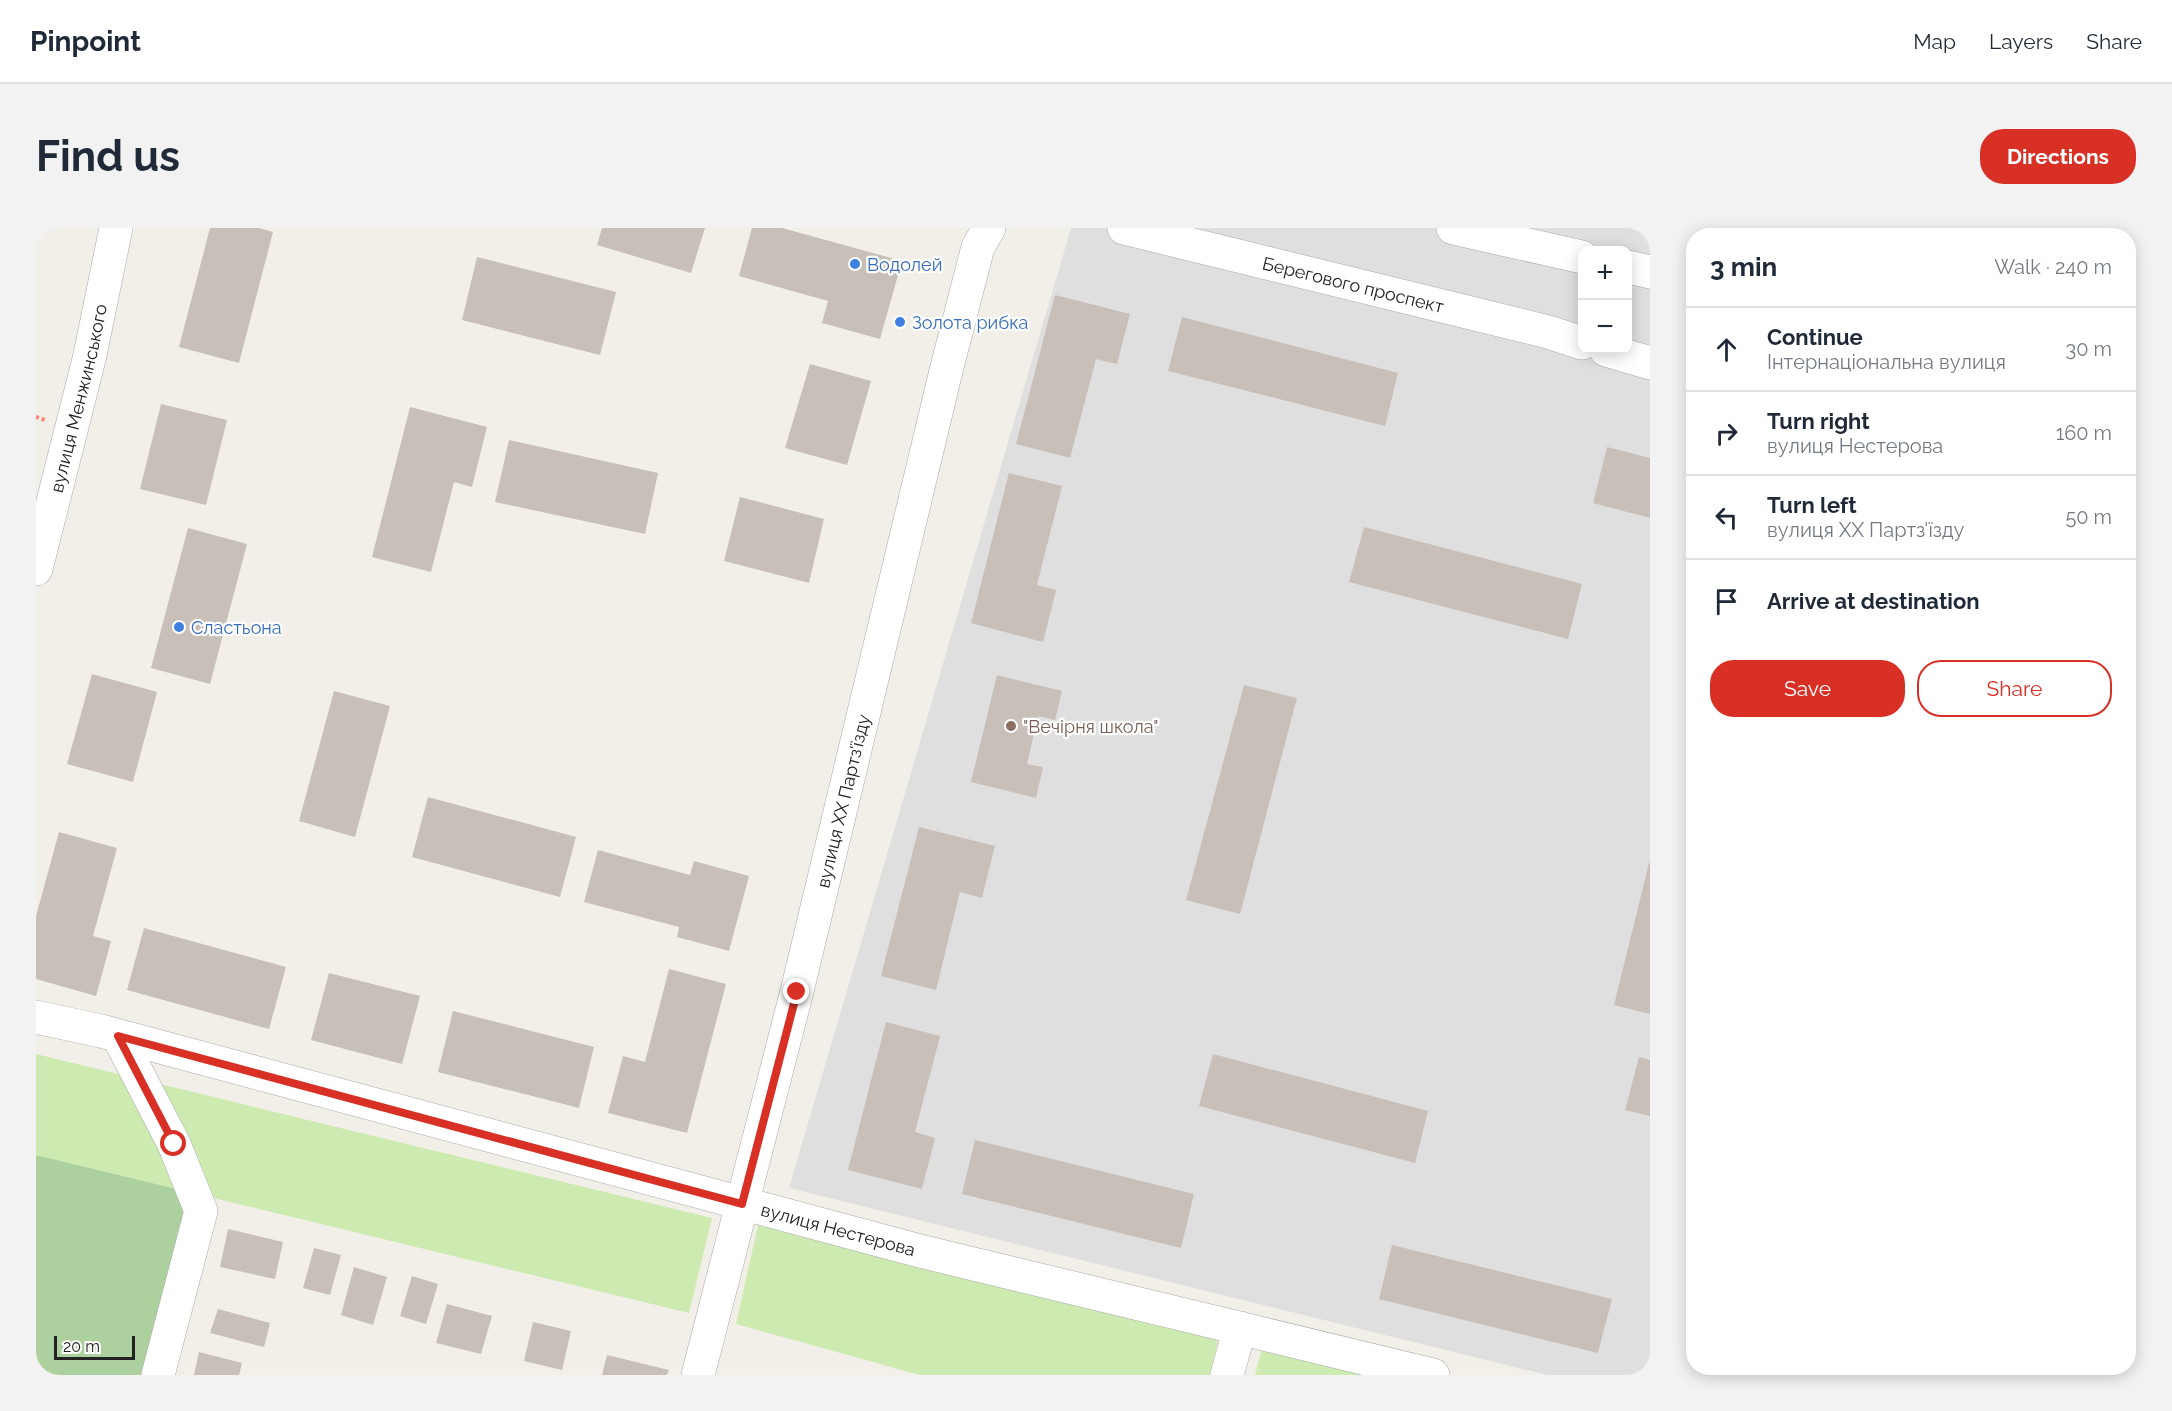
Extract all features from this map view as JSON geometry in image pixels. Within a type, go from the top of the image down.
[{"type":"street","name":"вулиця Менжинського","points":[[36,569],[90,355],[116,228]]},
{"type":"street","name":"вулиця XX Партз'їзду","points":[[698,1375],[797,992],[946,371],[978,247],[989,228]]},
{"type":"street","name":"Берегового проспект","points":[[1124,228],[1536,329],[1578,342]]},
{"type":"street","points":[[1453,228],[1578,256]]},
{"type":"street","points":[[1632,268],[1650,272]]},
{"type":"street","points":[[1620,354],[1650,363]]},
{"type":"street","name":"вулиця Нестерова","points":[[36,1017],[118,1036],[920,1251],[1432,1375]]},
{"type":"street","points":[[118,1036],[174,1144],[201,1211],[159,1375]]},
{"type":"street","points":[[1227,1375],[1240,1328]]},
{"type":"shaded area","points":[[1071,228],[1650,228],[1650,1375],[1547,1375],[789,1188]]},
{"type":"green space","points":[[36,1054],[712,1218],[689,1313],[36,1155]]},
{"type":"green space","points":[[36,1155],[189,1192],[145,1375],[36,1375]]},
{"type":"green space","points":[[758,1225],[1219,1336],[1210,1375],[920,1375],[736,1324]]},
{"type":"green space","points":[[1262,1349],[1363,1375],[1255,1375]]},
{"type":"building","points":[[210,228],[259,228],[273,232],[239,363],[179,347]]},
{"type":"building","points":[[602,228],[705,228],[691,273],[597,245]]},
{"type":"building","points":[[752,228],[782,228],[902,261],[880,339],[822,323],[828,301],[739,276]]},
{"type":"building","points":[[477,257],[616,292],[600,355],[462,320]]},
{"type":"building","points":[[1055,295],[1130,314],[1117,364],[1096,359],[1070,458],[1016,444]]},
{"type":"building","points":[[1182,317],[1398,373],[1385,426],[1168,371]]},
{"type":"building","points":[[810,364],[871,381],[847,465],[785,448]]},
{"type":"building","points":[[161,404],[227,420],[206,505],[140,489]]},
{"type":"building","points":[[410,407],[487,427],[472,487],[454,482],[431,572],[372,557]]},
{"type":"building","points":[[509,440],[658,473],[645,534],[495,502]]},
{"type":"building","points":[[1607,447],[1650,458],[1650,518],[1593,503]]},
{"type":"building","points":[[1009,473],[1062,486],[1037,585],[1056,590],[1043,642],[971,623]]},
{"type":"building","points":[[740,497],[824,519],[809,583],[724,561]]},
{"type":"building","points":[[1364,527],[1582,584],[1568,639],[1349,582]]},
{"type":"building","points":[[188,528],[247,544],[210,684],[151,668]]},
{"type":"building","points":[[92,674],[157,692],[133,782],[67,764]]},
{"type":"building","points":[[997,675],[1062,691],[1055,720],[1038,716],[1027,764],[1043,767],[1036,798],[971,782]]},
{"type":"building","points":[[1244,685],[1297,698],[1240,914],[1186,900]]},
{"type":"building","points":[[334,691],[390,706],[355,837],[299,821]]},
{"type":"building","points":[[428,797],[576,837],[560,897],[412,857]]},
{"type":"building","points":[[919,827],[995,846],[982,898],[960,892],[936,990],[881,976]]},
{"type":"building","points":[[59,832],[117,848],[93,936],[111,941],[96,996],[36,979],[36,916]]},
{"type":"building","points":[[598,850],[690,875],[694,861],[749,876],[729,951],[677,937],[679,927],[584,902]]},
{"type":"building","points":[[1650,863],[1650,1014],[1614,1005]]},
{"type":"building","points":[[144,928],[286,967],[269,1029],[127,990]]},
{"type":"building","points":[[669,969],[726,984],[687,1133],[608,1113],[623,1056],[645,1062]]},
{"type":"building","points":[[329,973],[420,996],[402,1064],[311,1040]]},
{"type":"building","points":[[453,1011],[594,1047],[579,1108],[438,1072]]},
{"type":"building","points":[[886,1022],[940,1036],[915,1132],[935,1138],[922,1189],[848,1170]]},
{"type":"building","points":[[1213,1054],[1428,1111],[1415,1163],[1199,1106]]},
{"type":"building","points":[[1639,1057],[1650,1060],[1650,1116],[1625,1110]]},
{"type":"building","points":[[975,1140],[1194,1194],[1181,1248],[962,1194]]},
{"type":"building","points":[[228,1229],[283,1242],[275,1279],[220,1267]]},
{"type":"building","points":[[1392,1245],[1612,1299],[1598,1353],[1379,1299]]},
{"type":"building","points":[[314,1248],[341,1255],[330,1295],[303,1288]]},
{"type":"building","points":[[354,1267],[387,1277],[373,1325],[341,1315]]},
{"type":"building","points":[[412,1276],[438,1284],[426,1324],[400,1316]]},
{"type":"building","points":[[447,1304],[492,1316],[481,1354],[436,1343]]},
{"type":"building","points":[[218,1309],[270,1323],[264,1347],[210,1333]]},
{"type":"building","points":[[533,1322],[571,1331],[562,1370],[524,1361]]},
{"type":"building","points":[[199,1352],[242,1363],[239,1375],[194,1375]]},
{"type":"building","points":[[607,1355],[669,1370],[667,1375],[602,1375]]},
{"type":"place","name":"Водолей","points":[[855,264]]},
{"type":"place","name":"Золота рибка","points":[[900,322]]},
{"type":"place","name":"Сластьона","points":[[179,627]]},
{"type":"place","name":"\"Вечірня школа\"","points":[[1011,726]]},
{"type":"route","points":[[174,1144],[118,1036],[742,1204],[797,992]]}]
